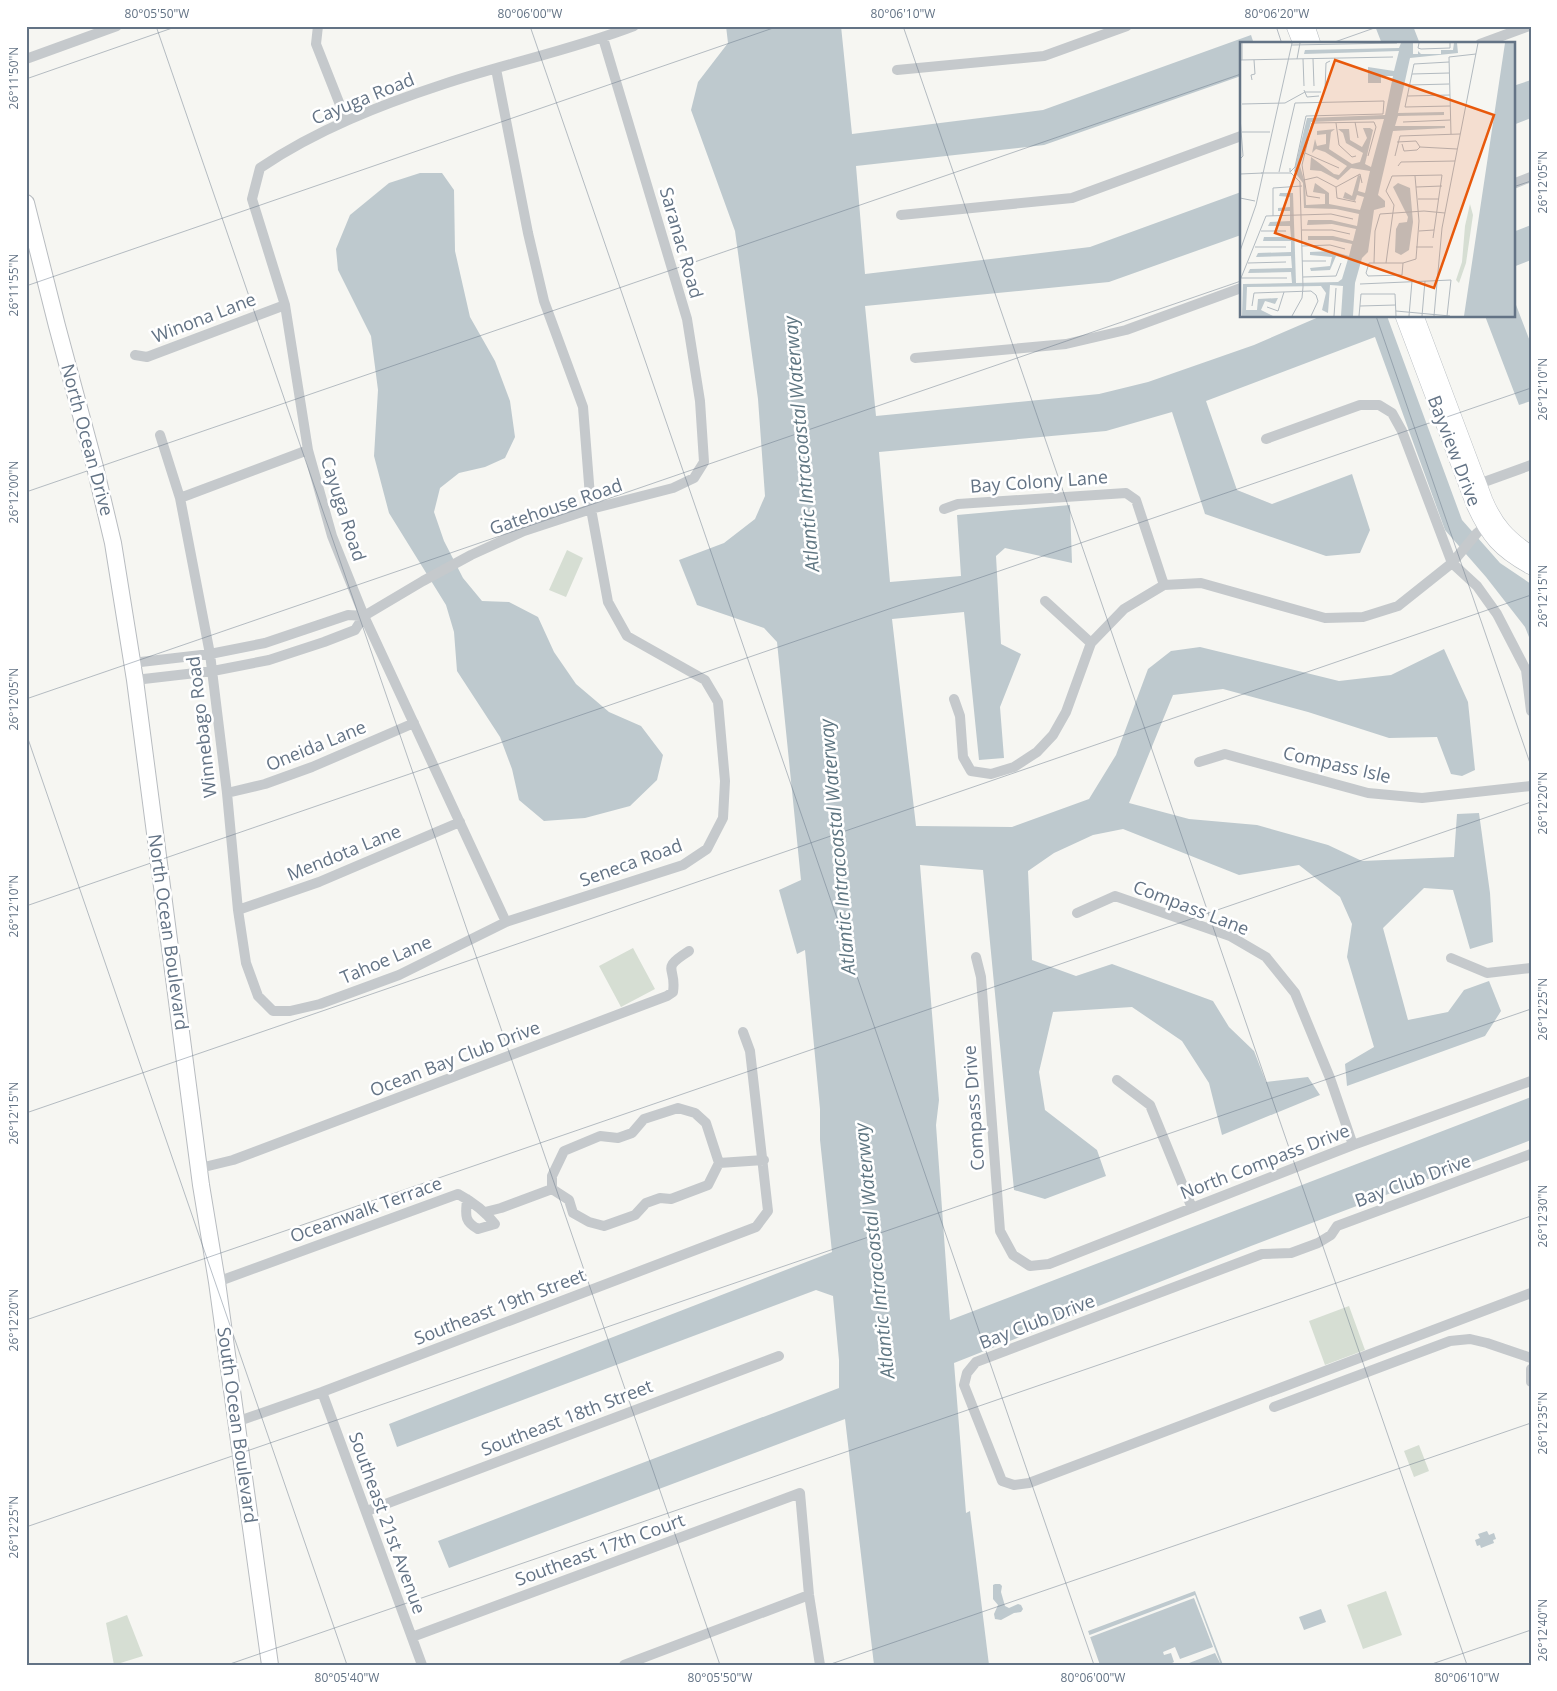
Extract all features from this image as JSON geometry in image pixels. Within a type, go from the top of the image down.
[{"type":"main road","name":"North Ocean Drive","points":[[26,203],[110,531],[135,680]]},
{"type":"main road","name":"North Ocean Boulevard","points":[[135,680],[201,1185]]},
{"type":"main road","name":"South Ocean Boulevard","points":[[201,1185],[217,1282],[270,1665]]},
{"type":"street","points":[[26,59],[102,29],[117,26]]},
{"type":"street","points":[[318,26],[316,44],[346,120]]},
{"type":"street","name":"Cayuga Road","points":[[364,616],[332,536],[308,450],[285,305],[252,199],[260,168],[287,150],[346,120],[443,84],[603,38],[634,26]]},
{"type":"street","points":[[897,70],[1044,56],[1127,26]]},
{"type":"street","points":[[1294,26],[1308,42]]},
{"type":"street","points":[[1307,26],[1309,42]]},
{"type":"street","points":[[1485,42],[1529,26]]},
{"type":"street","name":"Saranac Road","points":[[603,38],[687,319],[700,401],[704,462]]},
{"type":"street","points":[[496,69],[528,233],[544,302],[583,407],[592,509]]},
{"type":"street","points":[[901,215],[1072,198],[1240,136]]},
{"type":"street","points":[[1514,184],[1531,177]]},
{"type":"street","points":[[915,358],[1066,344],[1126,330],[1240,288]]},
{"type":"street","name":"Winona Lane","points":[[135,355],[147,357],[285,305]]},
{"type":"street","name":"Bayview Drive","points":[[1405,318],[1428,363]]},
{"type":"street","name":"Bayview Drive","points":[[1417,318],[1428,363],[1474,486],[1485,526],[1504,550],[1531,567]]},
{"type":"street","points":[[1266,439],[1360,405],[1379,405],[1392,413],[1402,431],[1452,563],[1477,586],[1492,607],[1526,670],[1531,712]]},
{"type":"street","name":"Winnebago Road","points":[[160,435],[180,498],[213,671],[238,910],[246,963],[258,996],[273,1011]]},
{"type":"street","points":[[180,498],[308,450]]},
{"type":"street","name":"Gatehouse Road","points":[[135,680],[213,671],[269,660],[324,642],[355,630],[364,616],[471,555],[524,531],[592,509],[673,488],[694,478],[704,462]]},
{"type":"street","points":[[1474,486],[1531,465]]},
{"type":"street","name":"Bay Colony Lane","points":[[944,509],[958,504],[1126,493],[1136,500],[1164,585]]},
{"type":"street","name":"Seneca Road","points":[[506,922],[683,865],[707,849],[723,818],[726,781],[718,702],[705,680],[627,636],[608,602],[592,509]]},
{"type":"street","points":[[954,699],[960,716],[962,757],[971,771],[991,774],[1014,767],[1037,752],[1053,735],[1066,712],[1091,643],[1124,609],[1164,585],[1201,583],[1325,618],[1363,617],[1398,606],[1452,563],[1485,526]]},
{"type":"street","name":"Bayview Drive","points":[[1485,526],[1531,554]]},
{"type":"street","points":[[1045,602],[1091,643]]},
{"type":"street","name":"Gatehouse Road","points":[[132,663],[210,654],[264,643],[348,615],[364,616]]},
{"type":"street","points":[[364,616],[506,922]]},
{"type":"street","name":"Oneida Lane","points":[[227,793],[264,784],[312,767],[414,723]]},
{"type":"street","name":"Compass Isle","points":[[1199,762],[1225,754],[1368,793],[1422,798],[1531,786]]},
{"type":"street","name":"Mendota Lane","points":[[238,910],[319,882],[460,822]]},
{"type":"street","name":"Compass Lane","points":[[1077,913],[1115,896],[1230,936],[1266,957],[1295,993],[1330,1078],[1353,1145]]},
{"type":"street","name":"Tahoe Lane","points":[[273,1011],[290,1011],[320,1004],[399,975],[506,922]]},
{"type":"street","name":"Ocean Bay Club Drive","points":[[200,1168],[233,1160],[667,996],[673,992],[674,985],[670,968],[673,960],[689,951]]},
{"type":"street","name":"Compass Drive","points":[[976,957],[981,977],[1000,1231],[1013,1255]]},
{"type":"street","points":[[1451,958],[1487,973],[1531,968]]},
{"type":"street","points":[[719,1163],[764,1160],[750,1051],[743,1032]]},
{"type":"street","points":[[1117,1080],[1150,1105],[1192,1208]]},
{"type":"street","name":"North Compass Drive","points":[[1013,1255],[1030,1266],[1049,1264],[1353,1145],[1531,1081]]},
{"type":"street","points":[[678,1108],[695,1113],[706,1123],[719,1163],[708,1185],[671,1199],[660,1198],[646,1203],[635,1214],[604,1226],[589,1222],[573,1213],[569,1200],[552,1189],[552,1176],[564,1151],[600,1136],[618,1138],[632,1133],[644,1119],[678,1108]]},
{"type":"street","name":"Bay Club Drive","points":[[1531,1154],[1337,1226],[1324,1239],[1291,1253],[1262,1254],[976,1362],[967,1373],[964,1385],[1002,1481],[1014,1485],[1029,1483],[1531,1293]]},
{"type":"street","name":"Southeast 19th Street","points":[[236,1422],[322,1392],[756,1227],[768,1211],[764,1160]]},
{"type":"street","points":[[485,1212],[552,1189]]},
{"type":"street","name":"Oceanwalk Terrace","points":[[217,1282],[458,1194],[467,1199],[485,1212],[495,1224],[478,1229],[470,1225],[466,1217],[467,1199]]},
{"type":"street","points":[[1274,1408],[1450,1341],[1470,1339],[1531,1358]]},
{"type":"street","name":"Southeast 18th Street","points":[[367,1511],[779,1356]]},
{"type":"street","points":[[1531,1369],[1531,1382]]},
{"type":"street","name":"Southeast 21st Avenue","points":[[322,1392],[422,1665]]},
{"type":"street","name":"Southeast 17th Court","points":[[412,1637],[800,1493],[809,1595]]},
{"type":"street","points":[[624,1665],[809,1595],[820,1665]]},
{"type":"shaded area","points":[[567,550],[583,558],[566,597],[549,590]]},
{"type":"shaded area","points":[[633,948],[655,989],[621,1007],[599,966]]},
{"type":"shaded area","points":[[1349,1306],[1365,1350],[1325,1365],[1309,1321]]},
{"type":"shaded area","points":[[1419,1445],[1429,1471],[1414,1477],[1404,1451]]},
{"type":"shaded area","points":[[1386,1591],[1402,1635],[1363,1649],[1347,1605]]},
{"type":"shaded area","points":[[127,1615],[143,1656],[114,1665],[106,1623]]},
{"type":"water","name":"Atlantic Intracoastal Waterway","points":[[726,26],[841,26],[852,134],[1043,110],[1251,35],[1253,42],[1240,42],[1240,76],[1044,145],[856,166],[865,274],[1090,247],[1240,192],[1240,235],[1109,282],[865,306],[876,416],[1099,394],[1148,382],[1254,345],[1316,318],[1388,318],[1462,520],[1500,563],[1531,584],[1531,642],[1525,627],[1486,577],[1445,530],[1375,337],[1206,401],[1237,490],[1272,504],[1352,474],[1370,530],[1360,553],[1326,556],[1205,514],[1172,412],[1106,431],[879,452],[890,582],[961,576],[957,515],[1070,505],[1072,563],[1005,548],[996,556],[1001,644],[1021,654],[1000,707],[1004,758],[979,760],[964,612],[892,619],[916,826],[1012,827],[1089,799],[1116,755],[1148,669],[1171,651],[1200,647],[1339,681],[1391,675],[1444,649],[1468,702],[1475,770],[1462,776],[1451,774],[1437,737],[1389,738],[1308,712],[1223,689],[1173,695],[1129,803],[1189,819],[1257,825],[1328,845],[1362,861],[1454,857],[1457,814],[1479,813],[1490,893],[1493,942],[1470,949],[1453,890],[1424,888],[1383,928],[1408,1020],[1448,1012],[1464,990],[1489,981],[1501,1011],[1485,1036],[1347,1086],[1345,1064],[1374,1047],[1347,957],[1352,924],[1340,897],[1299,865],[1239,875],[1123,829],[1093,835],[1054,853],[1028,871],[1032,960],[1076,976],[1112,964],[1213,1001],[1229,1027],[1254,1051],[1266,1082],[1308,1077],[1320,1095],[1222,1135],[1209,1083],[1182,1041],[1132,1007],[1053,1012],[1039,1072],[1045,1110],[1097,1150],[1106,1176],[1045,1199],[1014,1190],[983,870],[920,865],[939,1100],[936,1125],[950,1320],[1531,1097],[1531,1140],[1251,1246],[954,1363],[966,1513],[970,1511],[989,1665],[874,1665],[845,1419],[449,1568],[438,1541],[839,1388],[839,1360],[833,1296],[816,1290],[397,1447],[389,1424],[832,1252],[820,1140],[820,1109],[805,950],[797,954],[779,890],[801,880],[777,642],[764,628],[697,605],[679,560],[724,543],[755,519],[765,496],[758,399],[735,231],[691,110],[698,82],[728,43]]},
{"type":"water","points":[[1375,26],[1413,26],[1419,42],[1381,42]]},
{"type":"water","points":[[1531,80],[1531,118],[1514,125],[1514,86]]},
{"type":"water","points":[[420,173],[442,173],[454,190],[455,251],[470,317],[495,361],[510,401],[515,437],[505,458],[485,467],[459,473],[440,488],[434,512],[444,541],[463,578],[482,601],[509,602],[538,617],[554,652],[576,684],[609,712],[641,726],[663,755],[657,780],[630,806],[585,818],[544,821],[519,800],[512,769],[500,737],[457,671],[454,632],[446,605],[389,513],[374,456],[378,390],[371,336],[338,270],[336,249],[350,215],[389,183]]},
{"type":"water","points":[[1531,225],[1531,260],[1514,267],[1514,232]]},
{"type":"water","points":[[1514,300],[1531,344],[1531,401],[1519,405],[1486,318],[1514,318]]},
{"type":"water","points":[[1487,1531],[1489,1535],[1494,1533],[1496,1539],[1493,1540],[1494,1543],[1481,1548],[1480,1545],[1477,1546],[1475,1540],[1480,1538],[1478,1534]]},
{"type":"water","points":[[993,1585],[1002,1586],[1001,1592],[1005,1606],[1009,1608],[1018,1604],[1021,1605],[1023,1609],[1021,1612],[1014,1613],[1001,1620],[995,1619],[994,1614],[998,1605],[993,1599]]},
{"type":"water","points":[[1195,1591],[1223,1665],[1100,1665],[1088,1631]]},
{"type":"water","points":[[1321,1609],[1326,1622],[1304,1630],[1299,1617]]},
{"type":"pier","points":[[1195,1595],[1221,1665],[1215,1653],[1184,1665],[1168,1665],[1174,1662],[1171,1653],[1164,1655],[1163,1652],[1175,1647],[1180,1659],[1213,1647],[1194,1598],[1088,1638],[1087,1636]]}]
